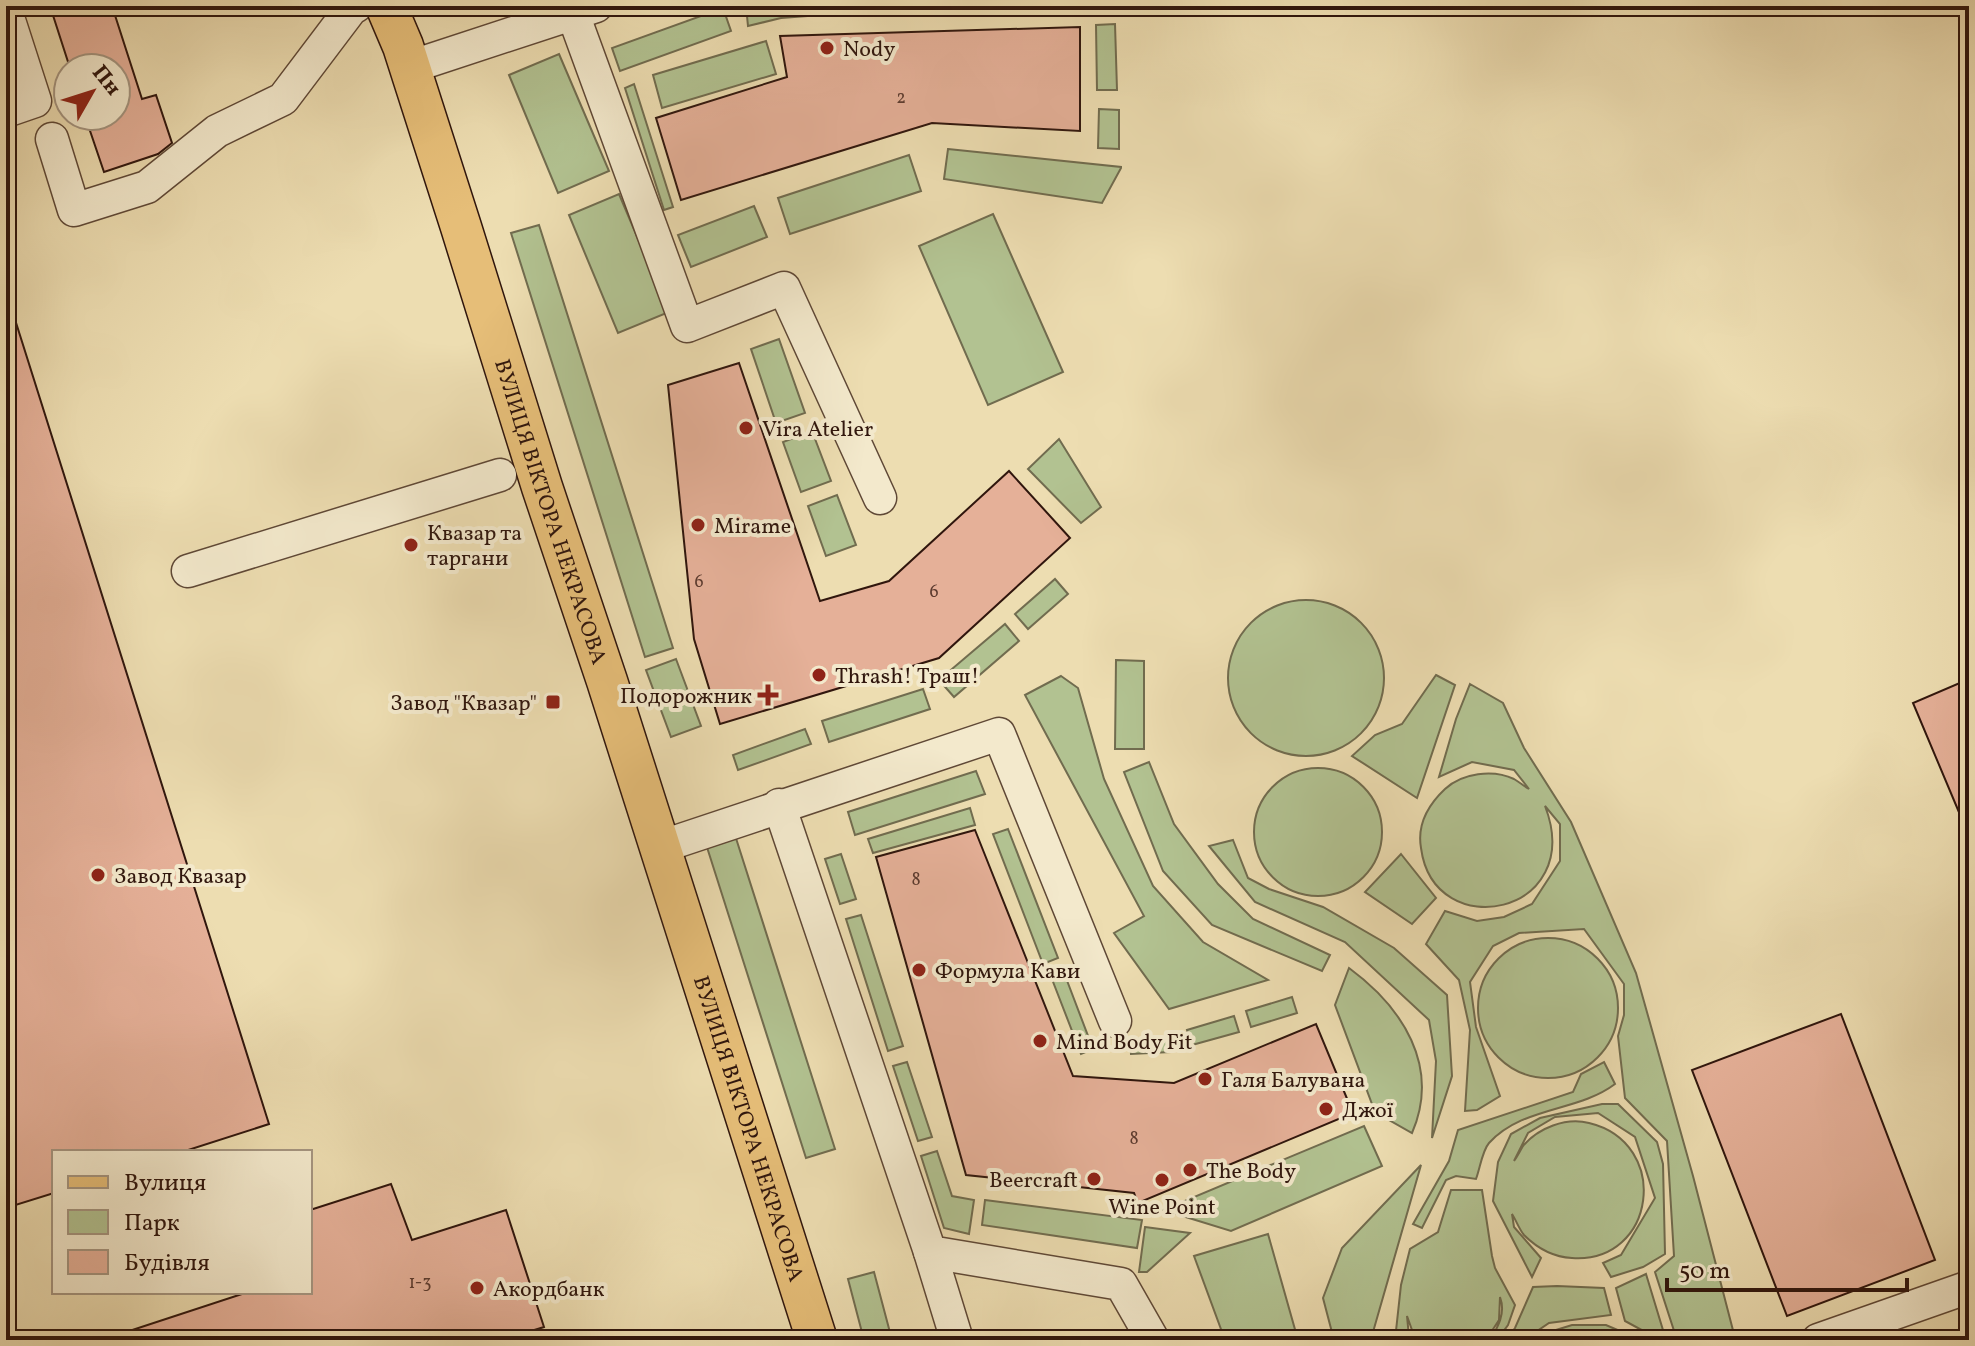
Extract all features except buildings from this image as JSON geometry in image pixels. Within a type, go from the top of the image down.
[{"type":"main road","name":"ВУЛИЦЯ ВІКТОРА НЕКРАСОВА","points":[[386,6],[410,67],[817,1340]]},
{"type":"lane","points":[[52,139],[74,210],[147,187],[217,131],[283,99],[356,6]]},
{"type":"lane","points":[[410,67],[564,9],[687,326],[784,288],[880,498]]},
{"type":"lane","points":[[6,11],[35,101],[6,111]]},
{"type":"lane","points":[[188,571],[500,475]]},
{"type":"lane","points":[[660,847],[999,734],[1115,1021]]},
{"type":"lane","points":[[779,805],[957,1340]]},
{"type":"lane","points":[[930,1252],[1121,1284],[1153,1340]]},
{"type":"lane","points":[[1818,1340],[1969,1287]]},
{"type":"green space","points":[[746,6],[819,6],[820,15],[781,18],[748,26]]},
{"type":"green space","points":[[723,8],[731,31],[620,71],[612,48]]},
{"type":"green space","points":[[1115,24],[1117,90],[1097,90],[1096,25]]},
{"type":"green space","points":[[766,41],[776,74],[662,108],[653,75]]},
{"type":"green space","points":[[559,54],[609,171],[558,193],[509,75]]},
{"type":"green space","points":[[634,84],[673,207],[664,210],[625,88]]},
{"type":"green space","points":[[1099,109],[1119,110],[1119,149],[1098,148]]},
{"type":"green space","points":[[948,149],[1121,168],[1102,203],[944,179]]},
{"type":"green space","points":[[909,155],[921,191],[790,234],[778,198]]},
{"type":"green space","points":[[619,194],[669,312],[618,333],[569,215]]},
{"type":"green space","points":[[754,206],[767,237],[691,267],[678,235]]},
{"type":"green space","points":[[993,214],[1063,372],[988,405],[919,246]]},
{"type":"green space","points":[[539,225],[673,648],[645,657],[511,233]]},
{"type":"green space","points":[[779,339],[805,413],[776,423],[751,349]]},
{"type":"green space","points":[[812,431],[831,481],[801,492],[783,442]]},
{"type":"green space","points":[[1059,439],[1101,507],[1081,523],[1028,469]]},
{"type":"green space","points":[[837,495],[856,545],[826,556],[808,506]]},
{"type":"green space","points":[[1055,579],[1068,594],[1028,629],[1015,614]]},
{"type":"green space","points":[[1306,600],[1336,606],[1361,623],[1378,648],[1384,678],[1378,708],[1361,733],[1336,750],[1306,756],[1276,750],[1251,733],[1234,708],[1228,678],[1234,648],[1251,623],[1276,606]]},
{"type":"green space","points":[[1005,624],[1019,641],[954,697],[939,680]]},
{"type":"green space","points":[[676,659],[701,726],[671,737],[646,670]]},
{"type":"green space","points":[[1116,660],[1144,661],[1144,749],[1115,749]]},
{"type":"green space","points":[[1436,675],[1455,685],[1417,798],[1352,756],[1375,735],[1402,724]]},
{"type":"green space","points":[[1061,676],[1078,688],[1104,779],[1153,886],[1203,942],[1268,980],[1169,1009],[1114,933],[1144,916],[1025,695]]},
{"type":"green space","points":[[1470,684],[1503,703],[1524,748],[1571,822],[1636,973],[1735,1338],[1677,1340],[1655,1272],[1674,1256],[1667,1141],[1625,1098],[1618,1036],[1624,1015],[1624,984],[1584,929],[1519,933],[1493,946],[1470,982],[1476,1027],[1500,1096],[1477,1110],[1465,1111],[1470,1030],[1459,980],[1426,944],[1445,911],[1477,921],[1504,917],[1532,904],[1560,861],[1560,824],[1545,806],[1552,843],[1545,872],[1528,893],[1504,905],[1477,907],[1452,898],[1432,879],[1421,848],[1422,823],[1445,789],[1469,776],[1497,774],[1514,779],[1529,789],[1514,770],[1472,762],[1439,777]]},
{"type":"green space","points":[[923,689],[930,709],[829,742],[822,721]]},
{"type":"green space","points":[[805,729],[811,744],[738,770],[733,755]]},
{"type":"green space","points":[[1149,762],[1174,824],[1218,884],[1253,919],[1330,955],[1322,971],[1212,925],[1163,871],[1124,772]]},
{"type":"green space","points":[[1318,768],[1343,773],[1363,787],[1377,807],[1382,832],[1377,857],[1363,877],[1343,891],[1318,896],[1293,891],[1273,877],[1259,857],[1254,832],[1259,807],[1273,787],[1293,773]]},
{"type":"green space","points":[[976,771],[985,794],[855,835],[848,812]]},
{"type":"green space","points":[[970,808],[975,825],[873,853],[868,839]]},
{"type":"green space","points":[[1008,829],[1058,958],[1043,964],[993,834]]},
{"type":"green space","points":[[734,832],[835,1149],[806,1158],[705,841]]},
{"type":"green space","points":[[1233,840],[1248,878],[1269,889],[1323,907],[1394,948],[1447,995],[1452,1076],[1432,1138],[1436,1061],[1429,1020],[1345,942],[1255,902],[1209,846]]},
{"type":"green space","points":[[841,854],[856,899],[840,904],[825,859]]},
{"type":"green space","points":[[1401,854],[1436,898],[1412,924],[1365,892]]},
{"type":"green space","points":[[861,915],[903,1046],[888,1051],[846,919]]},
{"type":"green space","points":[[1548,938],[1575,944],[1597,959],[1612,981],[1618,1008],[1612,1035],[1597,1057],[1575,1072],[1548,1078],[1521,1072],[1499,1057],[1484,1035],[1478,1008],[1484,981],[1499,959],[1521,944]]},
{"type":"green space","points":[[1349,968],[1385,1001],[1411,1040],[1419,1062],[1422,1084],[1420,1108],[1412,1133],[1375,1112],[1335,1005]]},
{"type":"green space","points":[[1063,970],[1093,1049],[1081,1054],[1050,974]]},
{"type":"green space","points":[[1292,997],[1297,1013],[1251,1027],[1246,1011]]},
{"type":"green space","points":[[1234,1016],[1239,1032],[1192,1045],[1187,1030]]},
{"type":"green space","points":[[1169,1037],[1170,1052],[1131,1054],[1130,1039]]},
{"type":"green space","points":[[907,1062],[932,1137],[918,1141],[893,1066]]},
{"type":"green space","points":[[1604,1062],[1615,1084],[1584,1100],[1534,1115],[1503,1131],[1487,1146],[1476,1179],[1456,1176],[1446,1180],[1422,1228],[1413,1224],[1449,1161],[1458,1130],[1573,1092],[1581,1074]]},
{"type":"green space","points":[[1602,1104],[1618,1104],[1657,1142],[1663,1164],[1665,1254],[1643,1267],[1611,1277],[1603,1263],[1621,1255],[1655,1198],[1635,1137],[1598,1113],[1555,1117],[1528,1133],[1514,1161],[1523,1146],[1544,1129],[1562,1123],[1589,1123],[1616,1135],[1633,1153],[1642,1176],[1643,1200],[1636,1223],[1622,1242],[1600,1255],[1572,1258],[1552,1254],[1534,1244],[1522,1233],[1512,1214],[1514,1227],[1541,1258],[1532,1277],[1493,1201],[1498,1162],[1511,1134],[1540,1118]]},
{"type":"green space","points":[[1364,1126],[1382,1166],[1231,1231],[1163,1210]]},
{"type":"green space","points":[[937,1151],[952,1196],[974,1200],[969,1234],[944,1228],[921,1156]]},
{"type":"green space","points":[[1421,1165],[1373,1332],[1374,1340],[1334,1340],[1323,1298],[1342,1248]]},
{"type":"green space","points":[[1451,1190],[1482,1190],[1495,1268],[1515,1305],[1508,1325],[1497,1340],[1490,1340],[1502,1314],[1500,1297],[1499,1320],[1486,1340],[1420,1340],[1407,1316],[1409,1337],[1413,1340],[1395,1340],[1401,1285],[1410,1249],[1438,1232]]},
{"type":"green space","points":[[985,1200],[1142,1220],[1137,1248],[982,1225]]},
{"type":"green space","points":[[1145,1227],[1190,1233],[1147,1272],[1139,1272]]},
{"type":"green space","points":[[1268,1234],[1298,1340],[1225,1340],[1194,1256]]},
{"type":"green space","points":[[874,1272],[892,1340],[864,1340],[848,1279]]},
{"type":"green space","points":[[1646,1274],[1666,1340],[1660,1340],[1625,1321],[1616,1288]]},
{"type":"green space","points":[[1533,1287],[1604,1288],[1611,1315],[1549,1323],[1524,1340],[1506,1340],[1515,1328]]},
{"type":"green space","points":[[1572,1325],[1606,1325],[1641,1340],[1534,1340],[1540,1335]]},
{"type":"place","name":"Nody","points":[[827,48]]},
{"type":"place","name":"Vira Atelier","points":[[746,428]]},
{"type":"place","name":"Mirame","points":[[698,525]]},
{"type":"place","name":"Квазар та таргани","points":[[411,545]]},
{"type":"place","name":"Thrash! Траш!","points":[[819,675]]},
{"type":"place","name":"Подорожник","points":[[768,695]]},
{"type":"place","name":"Завод \"Квазар\"","points":[[553,702]]},
{"type":"place","name":"Завод Квазар","points":[[98,875]]},
{"type":"place","name":"Формула Кави","points":[[919,970]]},
{"type":"place","name":"Mind Body Fit","points":[[1040,1041]]},
{"type":"place","name":"Галя Балувана","points":[[1205,1079]]},
{"type":"place","name":"Джої","points":[[1326,1109]]},
{"type":"place","name":"The Body","points":[[1190,1170]]},
{"type":"place","name":"Beercraft","points":[[1094,1179]]},
{"type":"place","name":"Wine Point","points":[[1162,1180]]},
{"type":"place","name":"Акордбанк","points":[[477,1288]]}]
